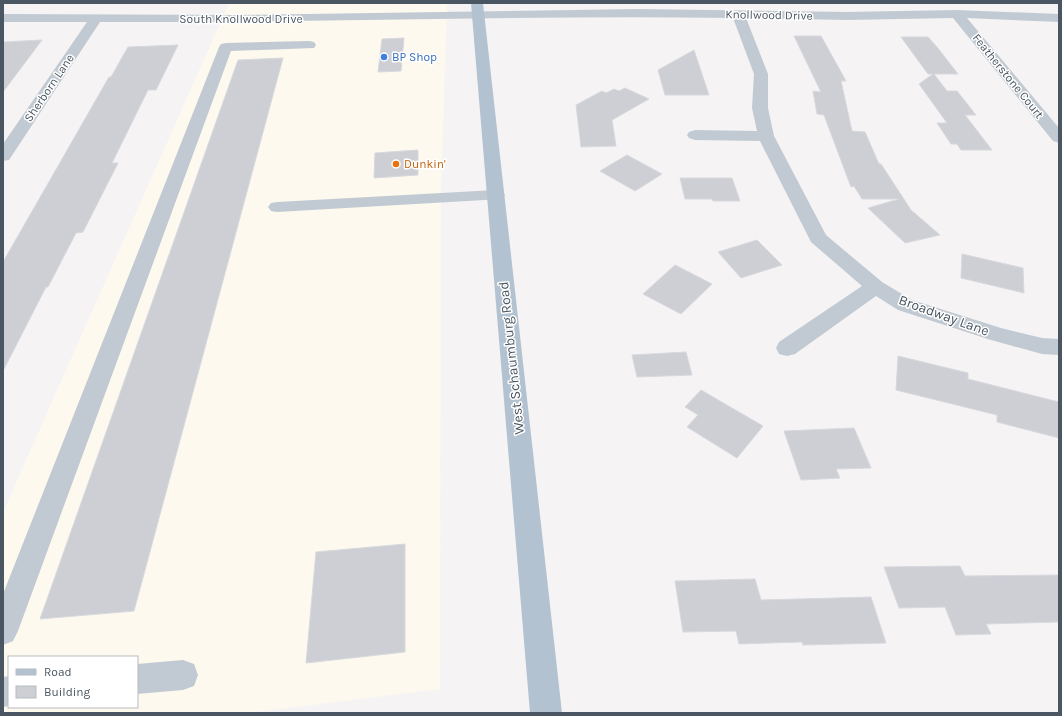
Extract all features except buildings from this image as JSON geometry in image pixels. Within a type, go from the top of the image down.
[{"type":"main road","name":"West Schaumburg Road","points":[[477,10],[546,713]]},
{"type":"street","points":[[837,3],[846,16]]},
{"type":"street","name":"Knollwood Drive","points":[[477,10],[635,8],[738,14],[846,16],[957,14],[1059,18]]},
{"type":"street","name":"South Knollwood Drive","points":[[3,18],[236,19],[477,10]]},
{"type":"street","name":"Broadway Lane","points":[[738,14],[761,74],[760,108],[766,136],[818,238],[875,287],[905,305],[999,335],[1042,346],[1059,347]]},
{"type":"street","name":"Featherstone Court","points":[[957,14],[1059,138]]},
{"type":"street","name":"Sherborn Lane","points":[[6,148],[96,19]]},
{"type":"street","points":[[3,631],[226,47],[309,44]]},
{"type":"street","points":[[695,135],[766,136]]},
{"type":"street","points":[[277,207],[496,195]]},
{"type":"street","points":[[787,348],[875,287]]},
{"type":"street","points":[[138,679],[183,675]]},
{"type":"shaded area","points":[[229,3],[447,3],[441,189],[440,689],[249,713],[3,713],[3,512]]},
{"type":"place","name":"BP Shop","points":[[384,57]]},
{"type":"place","name":"Dunkin'","points":[[396,164]]}]
